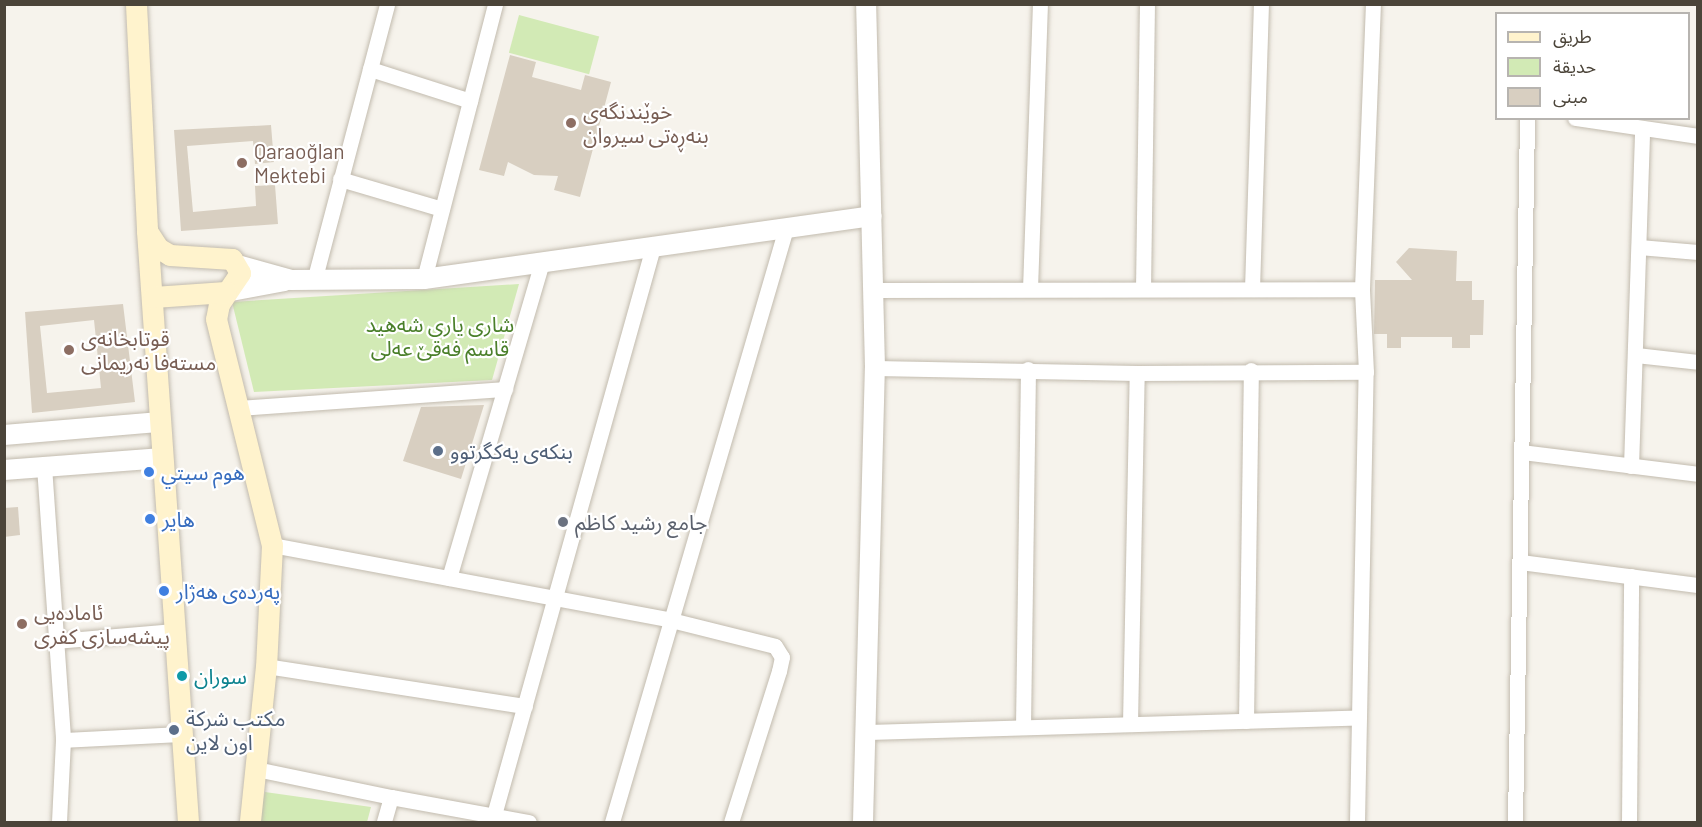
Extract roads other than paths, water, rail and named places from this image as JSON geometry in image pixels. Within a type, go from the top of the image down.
[{"type":"main road","points":[[136,4],[147,231],[188,822]]},
{"type":"main road","points":[[147,231],[158,248],[185,258],[222,258],[237,265],[237,282],[226,292],[216,319],[272,545],[266,666],[250,822]]},
{"type":"main road","points":[[152,290],[185,258]]},
{"type":"main road","points":[[152,290],[226,292]]},
{"type":"street","points":[[314,281],[387,4]]},
{"type":"street","points":[[424,279],[495,4]]},
{"type":"street","points":[[863,822],[867,732],[874,368],[866,4]]},
{"type":"street","points":[[1030,289],[1040,4]]},
{"type":"street","points":[[1143,289],[1147,4]]},
{"type":"street","points":[[1252,289],[1261,4]]},
{"type":"street","points":[[1357,822],[1366,372],[1362,289],[1373,4]]},
{"type":"street","points":[[370,69],[470,101]]},
{"type":"street","points":[[1515,822],[1527,120]]},
{"type":"street","points":[[1588,120],[1698,136]]},
{"type":"street","points":[[1631,466],[1642,128]]},
{"type":"street","points":[[340,179],[442,209]]},
{"type":"street","points":[[237,265],[291,279],[314,281],[424,279],[872,216]]},
{"type":"street","points":[[612,822],[786,228]]},
{"type":"street","points":[[492,819],[558,599],[653,247]]},
{"type":"street","points":[[1639,247],[1698,252]]},
{"type":"street","points":[[449,578],[542,262]]},
{"type":"street","points":[[226,292],[291,279]]},
{"type":"street","points":[[874,290],[1362,289]]},
{"type":"street","points":[[1636,355],[1698,362]]},
{"type":"street","points":[[874,368],[1028,369],[1137,373],[1251,370],[1366,372]]},
{"type":"street","points":[[1023,727],[1028,369]]},
{"type":"street","points":[[1246,721],[1251,370]]},
{"type":"street","points":[[1130,724],[1137,373]]},
{"type":"street","points":[[239,408],[505,389]]},
{"type":"street","points":[[4,435],[160,422]]},
{"type":"street","points":[[1521,452],[1698,474]]},
{"type":"street","points":[[4,470],[163,458]]},
{"type":"street","points":[[44,466],[63,740],[59,822]]},
{"type":"street","points":[[272,545],[671,620],[780,650],[779,671],[731,822]]},
{"type":"street","points":[[1520,562],[1698,585]]},
{"type":"street","points":[[1629,822],[1631,576]]},
{"type":"street","points":[[56,641],[176,631]]},
{"type":"street","points":[[266,666],[525,706]]},
{"type":"street","points":[[867,732],[1359,717]]},
{"type":"street","points":[[63,740],[183,734]]},
{"type":"street","points":[[256,769],[492,819],[529,822]]},
{"type":"street","points":[[384,822],[391,797]]},
{"type":"place","name":"خوێندنگەی بنەڕەتی سیروان","points":[[571,123]]},
{"type":"place","name":"Qaraoğlan Mektebi","points":[[242,163]]},
{"type":"place","name":"قوتابخانەی مستەفا نەریمانی","points":[[69,350]]},
{"type":"place","name":"بنکەی یەکگرتوو","points":[[438,451]]},
{"type":"place","name":"هوم سيتي","points":[[149,472]]},
{"type":"place","name":"هاير","points":[[150,519]]},
{"type":"place","name":"جامع رشيد كاظم","points":[[563,522]]},
{"type":"place","name":"پەردەى ھەژار","points":[[164,591]]},
{"type":"place","name":"ئامادەیی پیشەسازی کفری","points":[[22,624]]},
{"type":"place","name":"سوران","points":[[182,676]]},
{"type":"place","name":"مكتب شركة اون لاين","points":[[174,730]]},
{"type":"park label","name":"شاری یاری شەهید قاسم فەقێ عەلی","points":[[440,336]]}]
